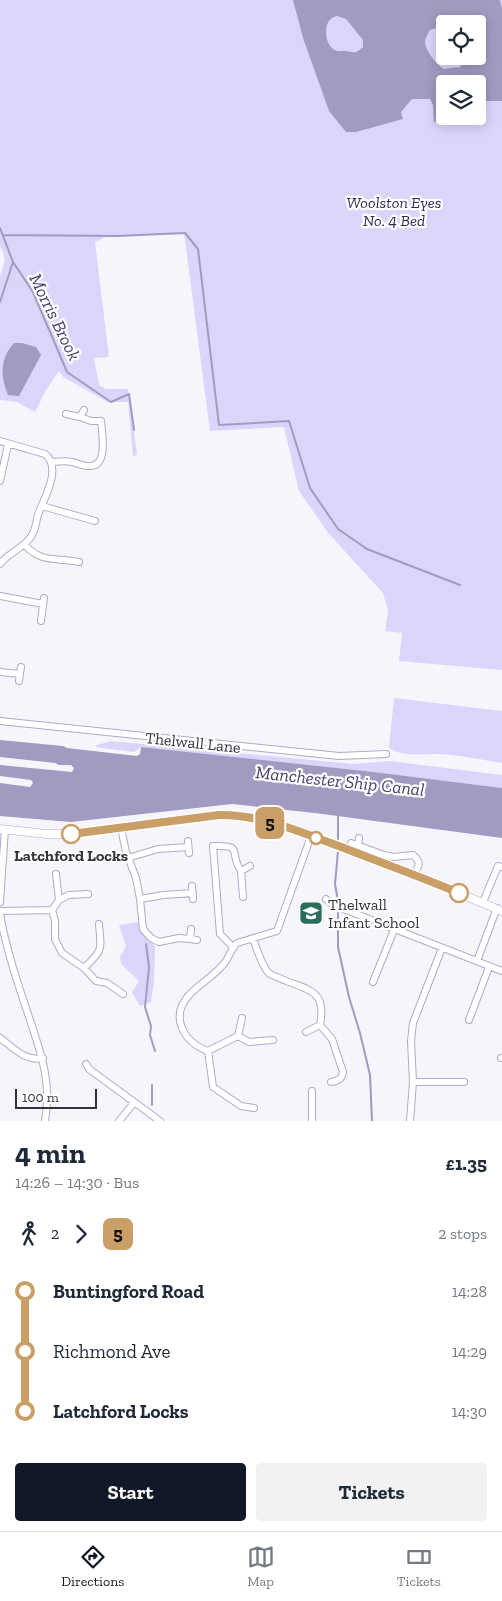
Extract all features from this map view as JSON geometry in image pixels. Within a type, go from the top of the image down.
[{"type":"main road","points":[[2,829],[65,834],[229,814],[268,822],[312,836],[413,874],[499,910]]},
{"type":"street","points":[[80,417],[84,410]]},
{"type":"street","points":[[52,462],[70,461],[90,467],[97,464],[102,458],[101,421],[91,421],[66,414]]},
{"type":"street","points":[[0,441],[42,452],[52,462],[52,473],[46,499],[38,513],[33,534],[0,564]]},
{"type":"street","points":[[0,481],[8,444]]},
{"type":"street","points":[[42,506],[95,520]]},
{"type":"street","points":[[24,544],[36,556],[46,559],[79,562]]},
{"type":"street","points":[[0,596],[44,601],[41,622]]},
{"type":"street","points":[[0,672],[20,674]]},
{"type":"street","name":"Thelwall Lane","points":[[0,721],[338,756],[386,754]]},
{"type":"street","points":[[121,828],[128,858],[136,878],[143,929],[151,938],[164,942],[179,938],[193,939],[191,929]]},
{"type":"street","points":[[0,902],[2,829]]},
{"type":"street","points":[[238,1036],[208,1051],[200,1048],[182,1032],[179,1014],[189,995],[224,964],[232,947],[237,943],[277,930],[312,836]]},
{"type":"street","points":[[359,838],[354,844],[384,855],[413,855],[419,863],[418,869],[413,874]]},
{"type":"street","points":[[232,947],[220,934],[213,846],[229,846],[235,851],[236,864],[241,871],[243,897]]},
{"type":"street","points":[[128,858],[158,849],[188,847]]},
{"type":"street","points":[[483,902],[500,864]]},
{"type":"street","points":[[241,871],[250,866]]},
{"type":"street","points":[[56,874],[59,900]]},
{"type":"street","points":[[140,899],[193,893]]},
{"type":"street","points":[[52,910],[59,900],[69,895],[88,894]]},
{"type":"street","points":[[326,899],[334,905],[394,930],[502,971]]},
{"type":"street","points":[[45,1121],[48,1088],[43,1058],[18,985],[3,932],[0,913],[52,910]]},
{"type":"street","points":[[52,910],[55,921],[55,939],[62,953],[84,968],[96,981],[107,984],[123,994]]},
{"type":"street","points":[[477,961],[499,910]]},
{"type":"street","points":[[84,968],[99,954],[101,945],[99,924]]},
{"type":"street","points":[[373,982],[394,930]]},
{"type":"street","points":[[253,939],[268,973],[307,987],[318,997],[322,1012],[320,1025],[332,1039],[343,1072],[339,1080],[332,1082]]},
{"type":"street","points":[[410,1121],[413,1082],[411,1041],[413,1023],[442,948]]},
{"type":"street","points":[[469,1020],[490,967]]},
{"type":"street","points":[[238,1036],[242,1018]]},
{"type":"street","points":[[306,1032],[320,1025]]},
{"type":"street","points":[[238,1036],[249,1042],[273,1040]]},
{"type":"street","points":[[0,1038],[26,1057],[35,1060],[43,1058]]},
{"type":"street","points":[[208,1051],[213,1088],[242,1106],[254,1108]]},
{"type":"street","points":[[86,1064],[89,1069],[160,1121]]},
{"type":"street","points":[[413,1082],[464,1082]]},
{"type":"street","points":[[312,1091],[312,1121]]},
{"type":"street","points":[[119,1121],[134,1103]]},
{"type":"green space","name":"Woolston Eyes No. 4 Bed","points":[[0,0],[502,0],[502,670],[399,661],[402,633],[385,631],[388,610],[383,593],[329,534],[299,491],[284,427],[210,431],[184,233],[94,236],[106,237],[95,242],[109,357],[94,358],[99,385],[106,389],[128,389],[137,454],[133,457],[128,402],[108,402],[63,377],[59,371],[46,390],[35,412],[17,402],[0,400],[0,277],[5,259],[0,245]]},
{"type":"green space","points":[[394,698],[502,711],[502,763],[451,755],[405,754],[389,748]]},
{"type":"green space","points":[[111,741],[353,764],[390,761],[502,775],[502,788],[141,747],[134,752],[95,747]]},
{"type":"green space","points":[[139,922],[143,932],[155,946],[154,982],[151,1002],[140,1006],[132,992],[139,981],[121,964],[120,957],[126,946],[119,925]]},
{"type":"water","points":[[293,0],[500,0],[502,9],[502,101],[486,101],[486,75],[436,75],[436,122],[434,122],[433,105],[430,99],[412,99],[401,112],[403,119],[356,132],[346,132],[329,111],[303,38]],"holes":[[[337,16],[346,19],[363,40],[363,47],[358,51],[338,51],[333,49],[327,41],[326,30],[329,21]]]},
{"type":"water","points":[[14,343],[36,347],[41,355],[19,396],[8,395],[3,375],[6,355]]},
{"type":"water","name":"Manchester Ship Canal","points":[[0,740],[137,756],[140,754],[141,747],[502,788],[502,838],[232,804],[71,822],[0,816],[0,783],[30,787],[33,783],[31,780],[0,776],[0,765],[72,772],[74,768],[71,765],[0,757]]},
{"type":"waterway","name":"Morris Brook","points":[[0,228],[13,262],[33,292],[67,372],[111,402],[129,394],[134,430]]},
{"type":"waterway","points":[[3,235],[117,236],[185,233],[198,249],[219,425],[289,421],[310,488],[338,529],[367,549],[460,585]]},
{"type":"waterway","points":[[0,302],[13,262]]},
{"type":"waterway","points":[[338,816],[338,841]]},
{"type":"waterway","points":[[338,851],[335,884],[338,901],[338,947],[370,1075],[372,1121]]},
{"type":"waterway","points":[[146,944],[149,967],[145,1007],[151,1026],[150,1035],[155,1051]]},
{"type":"waterway","points":[[152,1085],[152,1105]]},
{"type":"bus line","name":"5","points":[[71,834],[219,815],[243,816],[312,836],[459,893]]},
{"type":"place","name":"Latchford Locks","points":[[71,834]]},
{"type":"place","name":"Thelwall Infant School","points":[[311,913]]}]
